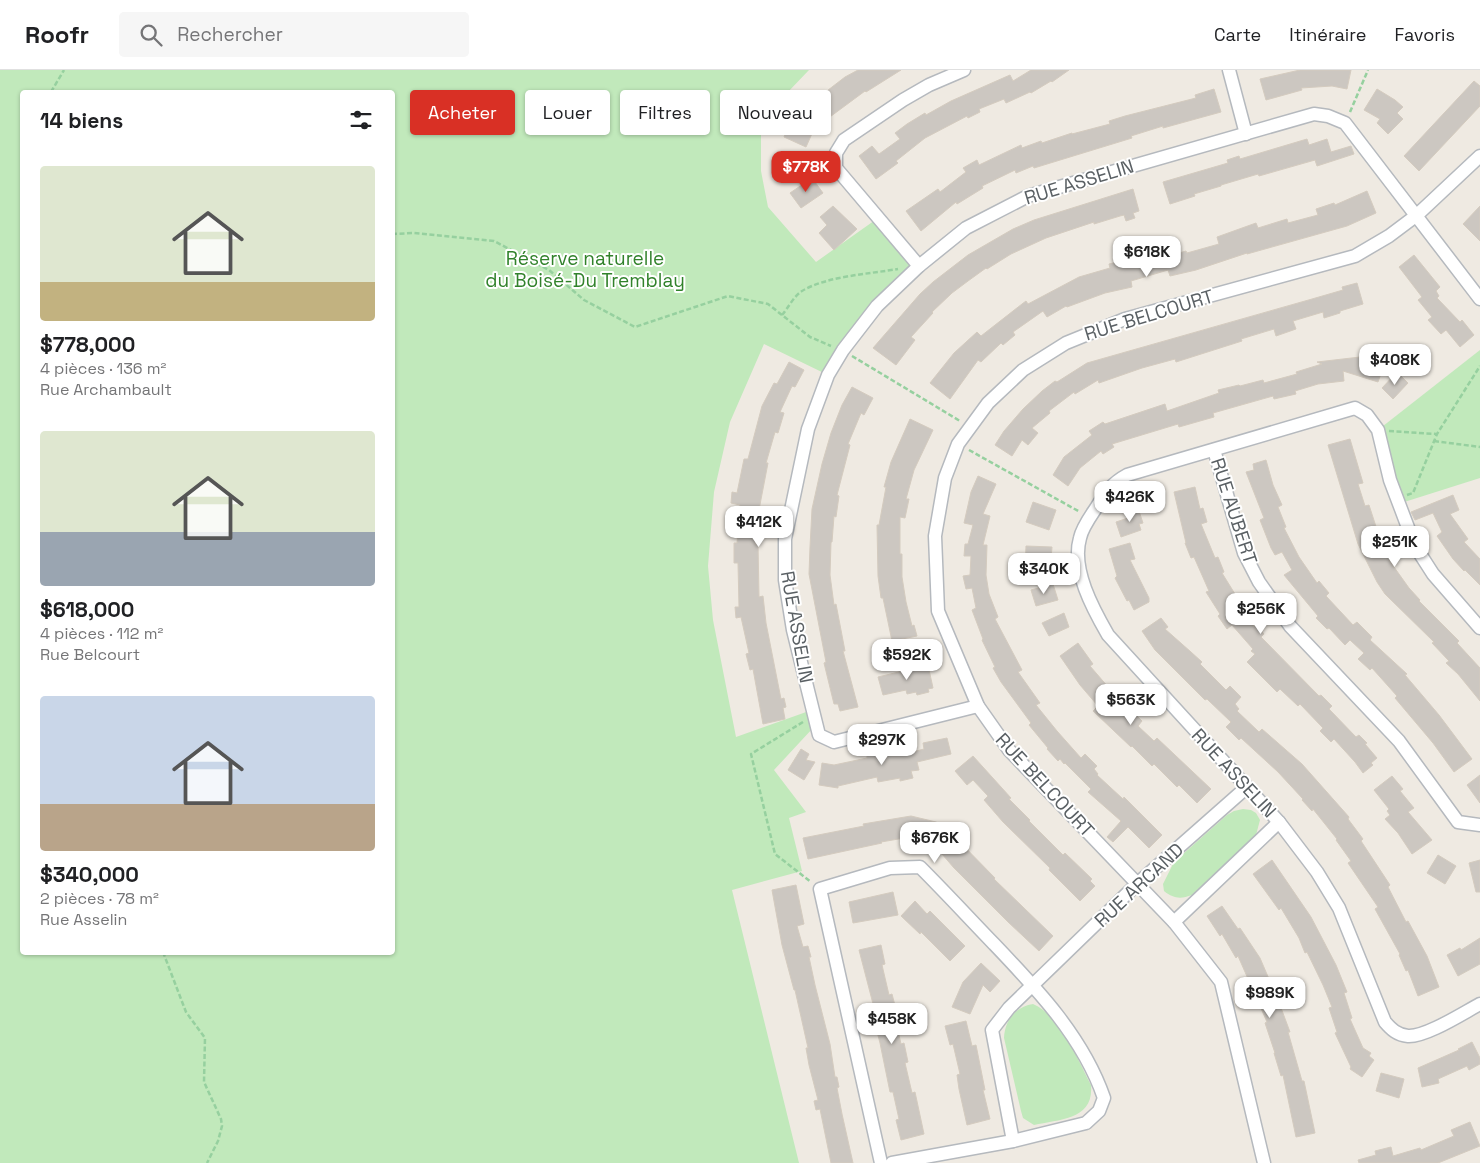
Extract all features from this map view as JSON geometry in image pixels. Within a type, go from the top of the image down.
[{"type":"street","points":[[919,266],[836,168],[836,153],[844,140],[903,100],[929,85],[964,70]]},
{"type":"street","points":[[1229,70],[1246,134]]},
{"type":"street","name":"RUE ASSELIN","points":[[978,706],[834,742],[819,735],[785,580],[785,540],[808,428],[828,375],[843,350],[877,306],[919,266],[966,228],[1028,196],[1314,114],[1328,116],[1345,123]]},
{"type":"street","points":[[1345,123],[1418,215],[1480,299]]},
{"type":"street","name":"RUE BELCOURT","points":[[1264,1163],[1221,982],[1174,922],[1009,750],[978,706],[938,611],[935,536],[945,478],[958,444],[988,404],[1023,370],[1066,343],[1126,319],[1355,256],[1418,215],[1480,156]]},
{"type":"street","name":"RUE AUBERT","points":[[1480,628],[1433,574],[1415,546],[1390,480],[1378,430],[1367,415],[1355,408],[1214,450],[1244,553],[1259,582],[1290,626],[1399,740],[1458,822],[1480,825]]},
{"type":"street","name":"RUE ASSELIN","points":[[1214,450],[1127,475],[1115,481],[1106,490],[1080,538],[1078,561],[1090,604],[1108,635],[1280,822],[1317,872],[1339,908],[1385,1022],[1394,1032],[1406,1036],[1420,1035],[1480,1004]]},
{"type":"street","name":"RUE ARCAND","points":[[1013,1141],[992,1030],[1008,1008],[1137,884],[1247,788]]},
{"type":"street","points":[[1174,922],[1280,822]]},
{"type":"street","points":[[881,1163],[820,889],[890,868],[920,867],[1033,985],[1076,1041],[1099,1083],[1104,1098],[1099,1111],[1086,1123],[1013,1141],[892,1163]]},
{"type":"path","points":[[52,90],[64,70]]},
{"type":"path","points":[[1345,123],[1368,70]]},
{"type":"path","points":[[395,234],[414,233],[494,241],[549,270],[584,300],[635,327],[728,296],[768,304],[810,338],[843,350],[970,427]]},
{"type":"path","points":[[782,315],[800,292],[816,285],[836,279],[919,266]]},
{"type":"path","points":[[1397,500],[1413,493],[1437,434],[1480,366]]},
{"type":"path","points":[[1378,430],[1437,434]]},
{"type":"path","points":[[1434,442],[1480,447]]},
{"type":"path","points":[[958,444],[1090,518]]},
{"type":"path","points":[[814,715],[750,754],[775,854],[820,889]]},
{"type":"path","points":[[164,955],[186,1012],[205,1038],[204,1082],[222,1119],[218,1141],[207,1163]]},
{"type":"green space","name":"Réserve naturelle du Boisé-Du Tremblay","points":[[0,70],[809,70],[790,90],[720,90],[720,135],[761,135],[761,171],[768,207],[816,262],[878,218],[919,266],[877,306],[828,375],[764,344],[730,422],[714,492],[708,566],[713,620],[736,737],[809,711],[813,728],[774,770],[806,812],[789,818],[802,871],[732,890],[799,1163],[0,1163]]},
{"type":"green space","points":[[1480,350],[1480,478],[1398,504],[1378,430]]},
{"type":"green space","points":[[1243,809],[1256,813],[1260,820],[1256,835],[1192,895],[1178,898],[1164,891],[1163,884],[1174,862],[1227,815]]},
{"type":"green space","points":[[1033,1004],[1052,1018],[1060,1028],[1091,1085],[1087,1105],[1081,1111],[1064,1119],[1034,1125],[1023,1118],[1004,1038],[1006,1026],[1012,1015],[1021,1008]]},
{"type":"building","points":[[858,70],[901,70],[865,91],[831,116],[831,90],[828,90]]},
{"type":"building","points":[[1031,70],[1069,70],[1031,93],[1006,103],[1004,99],[979,109],[980,112],[968,118],[967,116],[925,138],[896,161],[898,163],[876,179],[859,156],[872,146],[879,154],[900,139],[895,133],[925,113],[926,115],[951,101],[1010,75],[1013,81]]},
{"type":"building","points":[[1300,70],[1351,70],[1347,89],[1332,86],[1301,88],[1302,90],[1266,100],[1260,79]]},
{"type":"building","points":[[1474,81],[1480,86],[1480,106],[1419,171],[1404,156]]},
{"type":"building","points":[[1214,89],[1221,112],[1163,128],[1163,126],[1131,136],[1132,138],[1034,168],[1033,166],[1016,173],[1015,170],[982,186],[983,188],[957,204],[956,202],[921,231],[906,211],[938,189],[940,192],[966,172],[963,168],[977,160],[979,165],[1021,145],[1022,148],[1041,141],[1042,143],[1072,133],[1110,124],[1109,121],[1196,98],[1195,95]]},
{"type":"building","points":[[1377,89],[1403,107],[1397,113],[1403,119],[1388,134],[1377,123],[1380,119],[1364,110]]},
{"type":"building","points":[[785,135],[811,135],[806,147],[784,137]]},
{"type":"building","points":[[1307,139],[1309,145],[1327,139],[1331,152],[1351,146],[1354,154],[1317,166],[1315,160],[1259,176],[1258,174],[1194,194],[1195,196],[1170,204],[1163,182],[1228,163],[1227,160],[1239,156],[1240,159]]},
{"type":"building","points":[[808,155],[809,174],[783,175],[783,166],[775,166],[775,157]]},
{"type":"building","points":[[812,178],[823,193],[801,208],[790,193]]},
{"type":"building","points":[[1133,189],[1139,211],[1133,213],[1135,218],[1126,221],[1124,215],[1094,224],[1094,222],[1046,238],[1011,254],[968,281],[932,312],[911,337],[915,340],[896,365],[873,348],[920,294],[968,255],[1013,229],[1034,220]]},
{"type":"building","points":[[1367,191],[1376,213],[1347,226],[1247,253],[1196,270],[1170,276],[1168,270],[1131,281],[1132,287],[1105,293],[1066,306],[1047,317],[1043,311],[1013,332],[1015,335],[1003,345],[1001,343],[981,362],[978,360],[950,399],[930,383],[954,353],[977,332],[981,336],[1026,301],[1028,304],[1079,277],[1110,268],[1109,264],[1126,260],[1127,262],[1160,252],[1162,258],[1219,244],[1217,237],[1256,223],[1258,228],[1287,219],[1288,223],[1318,215],[1316,209],[1334,203],[1335,205]]},
{"type":"building","points":[[833,206],[857,229],[834,250],[819,233],[827,225],[820,217]]},
{"type":"building","points":[[1480,206],[1480,241],[1463,224]]},
{"type":"building","points":[[1414,255],[1440,287],[1436,291],[1439,296],[1437,298],[1460,322],[1462,320],[1474,335],[1460,347],[1446,330],[1441,334],[1428,320],[1432,317],[1418,300],[1422,297],[1399,267]]},
{"type":"building","points":[[1357,283],[1363,304],[1324,318],[1323,312],[1293,321],[1296,329],[1276,336],[1274,329],[1176,362],[1175,359],[1142,368],[1099,383],[1098,380],[1075,394],[1074,392],[1049,411],[1050,413],[1032,428],[1038,433],[1028,445],[1022,440],[1012,456],[995,445],[1023,409],[1042,391],[1055,381],[1057,382],[1087,363],[1343,290],[1342,287]]},
{"type":"building","points":[[1360,357],[1384,365],[1378,382],[1343,371],[1344,381],[1318,384],[1295,391],[1296,394],[1274,399],[1273,396],[1213,413],[1214,417],[1179,427],[1178,424],[1112,444],[1114,447],[1103,454],[1101,451],[1080,468],[1068,486],[1053,475],[1064,457],[1092,435],[1089,431],[1103,422],[1105,424],[1165,404],[1167,411],[1219,393],[1218,390],[1263,380],[1264,383],[1297,374],[1296,372],[1322,364],[1317,362]]},
{"type":"building","points":[[789,362],[804,370],[795,387],[792,386],[780,412],[784,413],[778,433],[775,432],[766,463],[768,463],[758,515],[755,544],[758,544],[759,597],[763,596],[766,623],[781,699],[784,698],[786,707],[783,708],[785,719],[763,724],[753,669],[750,670],[746,654],[749,653],[741,617],[736,618],[735,607],[739,607],[738,563],[734,563],[734,543],[737,543],[740,505],[731,503],[732,492],[737,493],[744,459],[748,459],[762,406],[774,383],[777,384]]},
{"type":"building","points":[[1397,372],[1408,383],[1393,399],[1382,388]]},
{"type":"building","points":[[852,387],[873,398],[864,415],[861,413],[848,444],[850,445],[837,495],[839,496],[831,542],[830,575],[834,605],[836,604],[845,651],[843,651],[858,707],[840,711],[838,704],[834,704],[824,663],[826,662],[809,574],[810,547],[812,509],[822,464],[831,433],[842,405]]},
{"type":"building","points":[[910,419],[933,430],[914,470],[906,499],[909,499],[905,518],[900,517],[902,577],[912,626],[914,625],[917,636],[892,641],[883,598],[881,598],[878,576],[877,525],[879,525],[886,487],[884,487],[891,462]]},
{"type":"building","points":[[1350,439],[1363,483],[1358,484],[1365,506],[1369,505],[1382,545],[1385,544],[1392,559],[1389,560],[1419,601],[1459,641],[1457,643],[1480,668],[1480,701],[1458,674],[1446,663],[1449,661],[1432,643],[1434,642],[1385,594],[1358,544],[1328,445]]},
{"type":"building","points":[[1266,460],[1273,485],[1282,505],[1278,507],[1286,527],[1284,528],[1299,557],[1317,583],[1319,581],[1329,593],[1326,596],[1353,625],[1357,622],[1372,637],[1370,640],[1407,674],[1405,675],[1439,715],[1472,759],[1454,772],[1433,743],[1395,698],[1397,696],[1372,668],[1370,670],[1358,659],[1364,653],[1350,640],[1345,645],[1329,628],[1327,629],[1316,618],[1318,616],[1284,575],[1292,570],[1282,552],[1275,555],[1271,548],[1260,520],[1264,518],[1246,472],[1254,470],[1253,464]]},
{"type":"building","points":[[978,476],[996,484],[983,514],[990,516],[983,545],[987,545],[986,575],[989,594],[998,617],[995,619],[1022,670],[1018,672],[1040,703],[1036,705],[1057,731],[1081,758],[1085,754],[1097,766],[1094,769],[1097,775],[1123,799],[1124,797],[1162,835],[1149,848],[1128,827],[1113,842],[1107,837],[1121,821],[1088,792],[1091,789],[1065,763],[1060,759],[1058,761],[1047,749],[1029,725],[1031,723],[993,668],[995,667],[982,640],[972,610],[976,608],[972,588],[966,589],[963,576],[970,575],[971,556],[964,556],[965,544],[968,544],[973,525],[964,523],[971,492]]},
{"type":"building","points":[[1195,487],[1200,509],[1203,508],[1207,522],[1201,524],[1215,558],[1218,557],[1224,572],[1222,573],[1235,594],[1232,596],[1254,627],[1256,625],[1264,634],[1261,637],[1319,696],[1321,695],[1332,706],[1329,709],[1356,737],[1359,735],[1367,743],[1365,744],[1377,758],[1371,763],[1373,765],[1363,773],[1334,739],[1331,742],[1320,731],[1323,728],[1300,704],[1298,706],[1280,689],[1277,692],[1247,662],[1255,654],[1251,651],[1253,649],[1232,625],[1227,629],[1218,616],[1220,614],[1206,592],[1209,591],[1194,557],[1191,558],[1185,543],[1174,492]]},
{"type":"building","points":[[1453,495],[1459,510],[1450,514],[1468,539],[1464,542],[1480,559],[1480,585],[1453,559],[1437,536],[1442,532],[1433,513],[1415,520],[1411,512]]},
{"type":"building","points":[[1033,502],[1056,510],[1049,530],[1026,522]]},
{"type":"building","points":[[1138,508],[1143,523],[1139,524],[1141,530],[1121,537],[1116,522],[1128,518],[1126,512]]},
{"type":"building","points":[[1130,543],[1135,559],[1130,560],[1149,598],[1149,602],[1134,610],[1115,578],[1117,576],[1109,549]]},
{"type":"building","points":[[1026,546],[1052,547],[1050,572],[1025,571]]},
{"type":"building","points":[[1053,584],[1058,600],[1036,606],[1031,590]]},
{"type":"building","points":[[1064,613],[1069,627],[1049,636],[1042,623]]},
{"type":"building","points":[[1161,618],[1168,627],[1165,629],[1202,662],[1200,664],[1226,690],[1230,686],[1241,697],[1235,704],[1239,709],[1237,711],[1259,732],[1262,729],[1302,764],[1349,817],[1348,819],[1363,839],[1361,841],[1390,885],[1388,887],[1406,922],[1408,921],[1427,956],[1439,987],[1418,996],[1408,970],[1406,971],[1400,954],[1375,909],[1378,907],[1348,863],[1351,861],[1337,839],[1313,809],[1312,811],[1278,772],[1226,727],[1231,722],[1207,699],[1205,700],[1155,650],[1142,631]]},
{"type":"building","points":[[1078,643],[1093,664],[1090,666],[1108,689],[1133,716],[1135,714],[1142,721],[1138,726],[1154,741],[1157,738],[1211,789],[1197,803],[1179,785],[1177,787],[1154,764],[1152,766],[1093,711],[1098,706],[1080,685],[1060,656]]},
{"type":"building","points":[[928,665],[933,688],[928,689],[929,692],[917,695],[916,692],[907,694],[906,690],[883,695],[878,677]]},
{"type":"building","points":[[947,738],[951,754],[917,762],[919,770],[911,771],[913,778],[900,781],[900,778],[878,782],[877,777],[838,786],[838,788],[819,785],[822,763],[834,765],[867,758],[867,755],[904,749],[905,754],[924,749],[923,743]]},
{"type":"building","points":[[801,749],[809,754],[806,760],[815,762],[804,780],[788,770]]},
{"type":"building","points":[[973,756],[1029,821],[1063,855],[1065,853],[1092,879],[1090,881],[1095,886],[1080,901],[1049,870],[1050,868],[1003,822],[984,800],[988,796],[973,780],[967,785],[955,771]]},
{"type":"building","points":[[1480,775],[1480,803],[1467,785]]},
{"type":"building","points":[[1392,776],[1403,789],[1400,791],[1414,808],[1408,812],[1432,840],[1412,854],[1398,833],[1385,819],[1390,815],[1387,811],[1389,809],[1374,790]]},
{"type":"building","points":[[911,816],[936,822],[951,830],[950,832],[994,879],[1053,936],[1039,951],[954,868],[942,854],[945,851],[929,842],[910,837],[808,859],[803,838],[864,826],[863,824]]},
{"type":"building","points":[[1438,855],[1456,866],[1445,884],[1427,873]]},
{"type":"building","points":[[1272,860],[1311,917],[1336,965],[1347,992],[1344,993],[1352,1018],[1350,1019],[1363,1048],[1371,1053],[1369,1056],[1374,1060],[1362,1077],[1350,1069],[1351,1067],[1335,1033],[1337,1032],[1329,1008],[1332,1007],[1307,952],[1305,953],[1299,938],[1281,908],[1279,910],[1253,874]]},
{"type":"building","points":[[1480,860],[1480,892],[1476,892],[1469,863]]},
{"type":"building","points":[[796,885],[804,924],[797,926],[803,947],[808,946],[811,957],[809,957],[830,1044],[835,1077],[837,1077],[839,1087],[837,1088],[842,1114],[853,1163],[831,1163],[820,1109],[816,1110],[814,1101],[818,1100],[809,1065],[806,1048],[808,1048],[795,990],[782,945],[772,890]]},
{"type":"building","points":[[893,892],[898,915],[853,923],[849,902]]},
{"type":"building","points":[[915,901],[927,914],[930,911],[965,946],[950,961],[921,932],[920,934],[901,916]]},
{"type":"building","points":[[1222,906],[1238,929],[1240,928],[1260,958],[1272,986],[1278,983],[1283,994],[1277,997],[1290,1032],[1288,1032],[1302,1081],[1304,1081],[1315,1133],[1296,1137],[1283,1075],[1281,1076],[1274,1053],[1265,1023],[1267,1022],[1238,956],[1236,958],[1222,934],[1220,936],[1207,916]]},
{"type":"building","points":[[1480,938],[1480,964],[1458,976],[1447,955],[1460,948],[1461,950]]},
{"type":"building","points":[[881,945],[885,964],[882,965],[889,995],[892,994],[897,1013],[894,1013],[901,1044],[904,1043],[908,1062],[905,1063],[912,1093],[915,1092],[924,1134],[901,1140],[896,1120],[899,1119],[893,1092],[890,1092],[875,1024],[878,1023],[859,950]]},
{"type":"building","points":[[981,963],[1000,981],[990,992],[983,985],[970,1014],[952,1007],[963,982]]},
{"type":"building","points":[[966,1021],[972,1046],[976,1045],[990,1119],[967,1125],[957,1075],[960,1074],[953,1044],[950,1045],[945,1026]]},
{"type":"building","points":[[1472,1042],[1480,1058],[1480,1064],[1469,1070],[1467,1066],[1438,1079],[1439,1083],[1422,1087],[1418,1068],[1459,1050]]},
{"type":"building","points":[[1381,1073],[1404,1079],[1399,1098],[1376,1091]]},
{"type":"building","points":[[1470,1122],[1480,1146],[1438,1163],[1359,1163],[1358,1160],[1376,1155],[1375,1151],[1391,1147],[1393,1156],[1420,1148],[1421,1150],[1454,1136],[1451,1130]]}]
